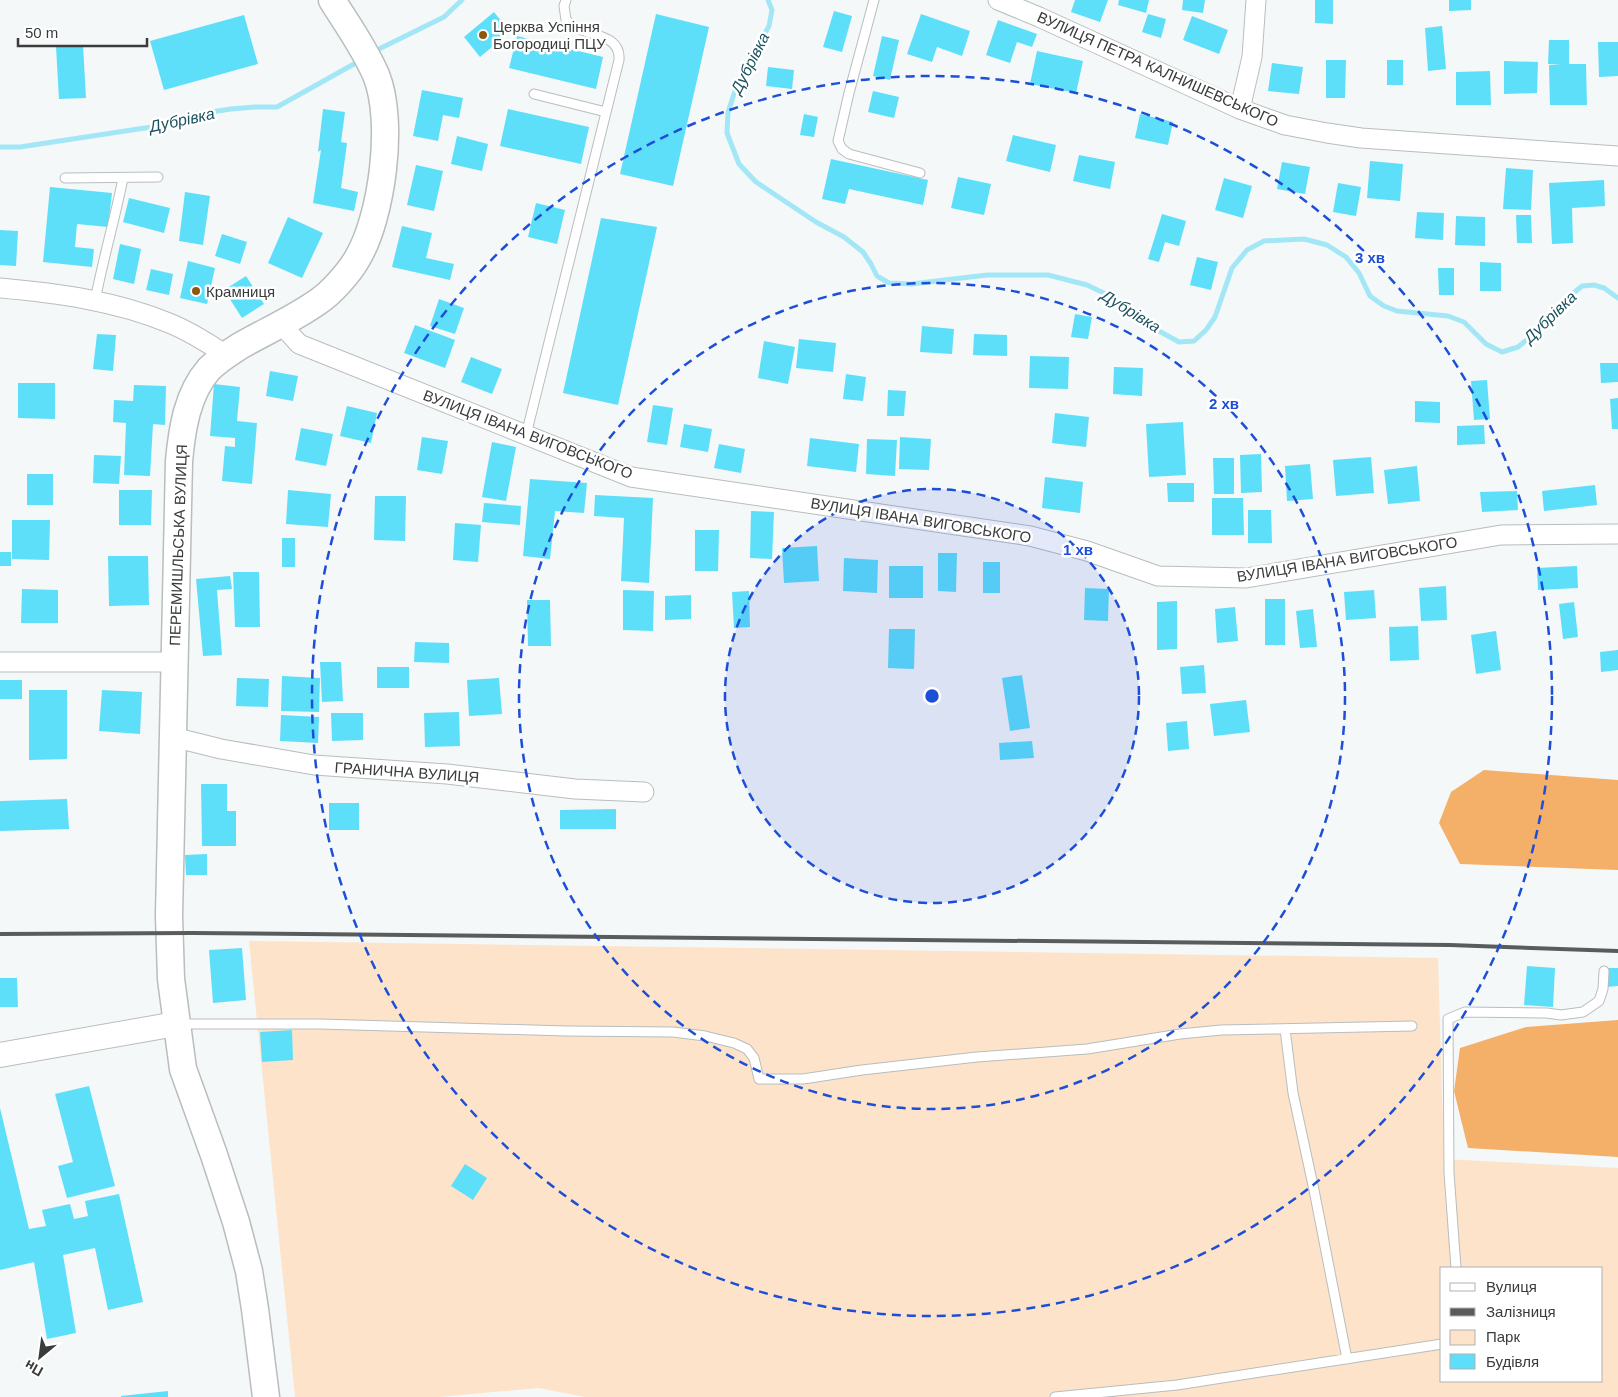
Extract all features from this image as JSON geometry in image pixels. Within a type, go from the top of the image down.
[{"type":"main road","name":"ПЕРЕМИШЛЬСЬКА ВУЛИЦЯ","points":[[266,1397],[249,1271],[236,1222],[214,1155],[183,1070],[170,979],[169,916],[179,461],[182,430],[190,403],[210,369],[226,355],[320,300],[342,279],[357,259],[376,212],[382,179],[385,140],[383,102],[376,76],[332,0]]},
{"type":"street","name":"ВУЛИЦЯ ПЕТРА КАЛНИШЕВСЬКОГО","points":[[998,0],[1240,109],[1285,125],[1352,137],[1618,156]]},
{"type":"street","points":[[1240,109],[1252,57],[1256,0]]},
{"type":"street","points":[[0,288],[31,291],[118,306],[169,323],[196,336],[226,355]]},
{"type":"street","name":"ВУЛИЦЯ ІВАНА ВИГОВСЬКОГО","points":[[281,324],[299,344],[631,476],[1030,536],[1087,551],[1158,576],[1246,578],[1501,535],[1618,534]]},
{"type":"street","points":[[0,662],[174,662]]},
{"type":"street","name":"ГРАНИЧНА ВУЛИЦЯ","points":[[173,737],[221,749],[314,765],[447,774],[575,789],[644,792]]},
{"type":"street","points":[[0,1055],[176,1024]]},
{"type":"lane","points":[[526,435],[606,112],[619,52],[615,44],[576,28],[566,20],[564,6],[566,0]]},
{"type":"lane","points":[[874,0],[838,141],[842,149],[848,154],[920,172]]},
{"type":"lane","points":[[534,94],[606,112]]},
{"type":"lane","points":[[65,178],[158,177]]},
{"type":"lane","points":[[95,301],[123,178]]},
{"type":"lane","points":[[1456,1267],[1449,1173],[1448,1019],[1465,1012],[1547,1013],[1561,1015],[1583,1012],[1599,1001],[1603,989],[1604,971]]},
{"type":"lane","points":[[176,1024],[320,1024],[673,1032],[705,1036],[734,1043],[747,1049],[754,1058],[758,1079],[803,1079],[862,1070],[977,1057],[1087,1048],[1221,1030],[1412,1026]]},
{"type":"lane","points":[[1286,1029],[1293,1093],[1347,1359]]},
{"type":"lane","points":[[1055,1397],[1177,1385],[1440,1344]]},
{"type":"green space","points":[[249,941],[1438,958],[1444,1159],[1618,1168],[1618,1397],[585,1397],[539,1388],[439,1397],[295,1397]]},
{"type":"shaded area","points":[[1484,770],[1618,780],[1618,870],[1460,864],[1439,823],[1451,792]]},
{"type":"shaded area","points":[[1618,1020],[1618,1157],[1468,1148],[1454,1091],[1460,1048],[1526,1027]]},
{"type":"building","points":[[1075,0],[1108,0],[1100,22],[1071,12]]},
{"type":"building","points":[[1119,0],[1149,0],[1146,13],[1118,5]]},
{"type":"building","points":[[1183,0],[1205,0],[1203,13],[1182,10]]},
{"type":"building","points":[[1315,0],[1333,0],[1333,24],[1315,23]]},
{"type":"building","points":[[1449,0],[1471,0],[1471,10],[1449,11]]},
{"type":"building","points":[[834,11],[852,16],[842,52],[823,47]]},
{"type":"building","points":[[494,12],[510,32],[480,57],[464,37]]},
{"type":"building","points":[[656,14],[709,27],[673,186],[620,174]]},
{"type":"building","points":[[921,14],[970,31],[962,56],[937,47],[932,62],[907,54]]},
{"type":"building","points":[[1148,14],[1166,19],[1161,38],[1142,32]]},
{"type":"building","points":[[244,15],[258,64],[164,90],[150,41]]},
{"type":"building","points":[[1192,16],[1228,30],[1219,54],[1183,40]]},
{"type":"building","points":[[998,20],[1037,34],[1032,47],[1017,42],[1010,63],[986,55]]},
{"type":"building","points":[[1442,26],[1446,69],[1428,71],[1425,28]]},
{"type":"building","points":[[517,36],[603,57],[596,89],[509,68]]},
{"type":"building","points":[[882,36],[899,40],[890,80],[873,76]]},
{"type":"building","points":[[1549,40],[1569,40],[1569,64],[1586,64],[1587,105],[1550,105],[1549,65],[1561,64],[1548,64]]},
{"type":"building","points":[[1598,42],[1618,42],[1618,76],[1599,77]]},
{"type":"building","points":[[83,45],[86,98],[59,99],[56,47]]},
{"type":"building","points":[[1037,51],[1083,61],[1076,93],[1030,84]]},
{"type":"building","points":[[1326,60],[1346,60],[1345,98],[1326,98]]},
{"type":"building","points":[[1387,60],[1403,60],[1403,85],[1387,85]]},
{"type":"building","points":[[1504,61],[1538,62],[1537,93],[1504,94]]},
{"type":"building","points":[[1272,63],[1303,67],[1299,94],[1268,91]]},
{"type":"building","points":[[768,67],[794,70],[792,89],[766,86]]},
{"type":"building","points":[[1490,71],[1491,105],[1456,105],[1456,72]]},
{"type":"building","points":[[422,90],[463,98],[459,118],[443,115],[438,141],[413,136]]},
{"type":"building","points":[[873,91],[899,97],[894,118],[868,112]]},
{"type":"building","points":[[323,109],[345,112],[341,142],[347,143],[341,188],[358,192],[354,211],[313,203],[321,150],[318,152]]},
{"type":"building","points":[[508,109],[589,127],[581,164],[500,146]]},
{"type":"building","points":[[804,114],[818,117],[814,137],[800,135]]},
{"type":"building","points":[[1140,114],[1173,122],[1168,145],[1135,138]]},
{"type":"building","points":[[1013,135],[1056,145],[1050,172],[1006,161]]},
{"type":"building","points":[[457,136],[488,144],[482,171],[451,164]]},
{"type":"building","points":[[1079,155],[1115,162],[1110,189],[1073,181]]},
{"type":"building","points":[[831,159],[928,180],[923,205],[849,189],[845,204],[822,199]]},
{"type":"building","points":[[1370,161],[1403,164],[1400,201],[1367,198]]},
{"type":"building","points":[[1282,162],[1310,167],[1305,194],[1277,189]]},
{"type":"building","points":[[416,165],[443,171],[434,211],[407,205]]},
{"type":"building","points":[[1506,168],[1533,170],[1531,210],[1503,209]]},
{"type":"building","points":[[958,177],[991,184],[984,215],[951,208]]},
{"type":"building","points":[[1224,178],[1252,186],[1243,218],[1215,210]]},
{"type":"building","points":[[1604,180],[1605,206],[1572,208],[1573,243],[1552,244],[1549,183]]},
{"type":"building","points":[[1338,183],[1361,187],[1356,216],[1333,212]]},
{"type":"building","points":[[50,187],[112,193],[108,227],[77,224],[75,247],[94,249],[92,267],[43,262]]},
{"type":"building","points":[[185,192],[210,196],[203,245],[179,241]]},
{"type":"building","points":[[129,198],[170,208],[164,233],[123,222]]},
{"type":"building","points":[[536,203],[565,210],[557,244],[528,237]]},
{"type":"building","points":[[1417,212],[1444,213],[1443,240],[1415,238]]},
{"type":"building","points":[[1162,214],[1186,221],[1179,246],[1165,242],[1159,262],[1148,259]]},
{"type":"building","points":[[1516,215],[1531,215],[1532,243],[1517,243]]},
{"type":"building","points":[[1456,216],[1485,217],[1485,246],[1455,245]]},
{"type":"building","points":[[288,217],[323,233],[302,278],[268,263]]},
{"type":"building","points":[[601,218],[657,227],[618,405],[563,393]]},
{"type":"building","points":[[402,226],[432,233],[426,258],[454,264],[450,280],[392,267]]},
{"type":"building","points":[[0,230],[18,231],[16,266],[0,265]]},
{"type":"building","points":[[222,234],[247,242],[240,264],[215,256]]},
{"type":"building","points":[[120,244],[141,249],[134,284],[113,279]]},
{"type":"building","points":[[1197,257],[1218,262],[1211,290],[1190,285]]},
{"type":"building","points":[[188,261],[215,268],[207,304],[180,298]]},
{"type":"building","points":[[1480,262],[1501,263],[1501,291],[1480,291]]},
{"type":"building","points":[[1438,268],[1454,268],[1454,295],[1439,295]]},
{"type":"building","points":[[151,269],[173,274],[169,295],[146,290]]},
{"type":"building","points":[[246,276],[264,304],[242,318],[224,290]]},
{"type":"building","points":[[439,299],[464,308],[455,334],[430,326]]},
{"type":"building","points":[[1075,314],[1092,317],[1088,339],[1071,337]]},
{"type":"building","points":[[415,325],[455,340],[445,368],[404,353]]},
{"type":"building","points":[[922,326],[954,329],[952,354],[920,352]]},
{"type":"building","points":[[97,334],[116,335],[113,371],[93,369]]},
{"type":"building","points":[[974,334],[1007,335],[1007,356],[973,355]]},
{"type":"building","points":[[799,339],[836,343],[833,372],[796,368]]},
{"type":"building","points":[[764,341],[795,347],[788,384],[758,378]]},
{"type":"building","points":[[1030,356],[1069,357],[1068,389],[1029,388]]},
{"type":"building","points":[[471,357],[502,369],[492,394],[461,382]]},
{"type":"building","points":[[1600,363],[1618,363],[1618,382],[1601,383]]},
{"type":"building","points":[[1114,367],[1143,368],[1142,396],[1113,394]]},
{"type":"building","points":[[270,371],[298,376],[293,401],[266,396]]},
{"type":"building","points":[[846,374],[866,377],[863,401],[843,399]]},
{"type":"building","points":[[1487,380],[1490,419],[1474,420],[1471,381]]},
{"type":"building","points":[[18,383],[55,383],[55,419],[18,418]]},
{"type":"building","points":[[214,384],[240,387],[237,421],[257,423],[252,484],[222,481],[225,446],[235,447],[235,438],[210,436]]},
{"type":"building","points":[[134,385],[166,386],[165,425],[153,424],[150,476],[124,475],[126,423],[113,422],[114,400],[133,401]]},
{"type":"building","points":[[888,390],[906,391],[904,416],[887,416]]},
{"type":"building","points":[[1618,398],[1618,429],[1612,429],[1610,399]]},
{"type":"building","points":[[1415,401],[1440,402],[1440,423],[1415,422]]},
{"type":"building","points":[[653,405],[673,408],[667,445],[647,442]]},
{"type":"building","points":[[347,406],[377,413],[371,443],[340,436]]},
{"type":"building","points":[[1055,413],[1089,417],[1086,447],[1052,443]]},
{"type":"building","points":[[1183,422],[1186,475],[1149,477],[1146,424]]},
{"type":"building","points":[[684,424],[712,429],[708,452],[680,447]]},
{"type":"building","points":[[1484,425],[1485,444],[1457,445],[1457,426]]},
{"type":"building","points":[[301,428],[333,434],[326,466],[295,460]]},
{"type":"building","points":[[422,437],[448,441],[442,474],[417,470]]},
{"type":"building","points":[[900,437],[931,439],[929,470],[899,469]]},
{"type":"building","points":[[810,438],[859,444],[856,472],[807,466]]},
{"type":"building","points":[[867,439],[897,440],[895,476],[866,474]]},
{"type":"building","points":[[492,442],[516,447],[506,501],[482,497]]},
{"type":"building","points":[[719,444],[745,449],[741,473],[714,468]]},
{"type":"building","points":[[1261,454],[1262,492],[1241,493],[1240,455]]},
{"type":"building","points":[[94,455],[121,456],[119,484],[93,483]]},
{"type":"building","points":[[1371,457],[1374,493],[1336,496],[1333,460]]},
{"type":"building","points":[[1213,458],[1234,458],[1234,494],[1214,494]]},
{"type":"building","points":[[1310,464],[1313,499],[1287,501],[1285,466]]},
{"type":"building","points":[[1417,466],[1420,501],[1388,504],[1384,470]]},
{"type":"building","points":[[27,474],[53,474],[53,505],[27,505]]},
{"type":"building","points":[[1045,477],[1083,482],[1080,513],[1042,508]]},
{"type":"building","points":[[530,479],[587,483],[584,513],[555,511],[550,559],[523,556]]},
{"type":"building","points":[[1167,483],[1194,483],[1194,502],[1168,502]]},
{"type":"building","points":[[1595,485],[1597,505],[1544,511],[1542,491]]},
{"type":"building","points":[[119,490],[152,490],[151,525],[119,525]]},
{"type":"building","points":[[288,490],[331,494],[328,527],[286,524]]},
{"type":"building","points":[[1517,491],[1518,510],[1482,512],[1480,492]]},
{"type":"building","points":[[595,495],[653,498],[649,583],[621,581],[624,518],[594,516]]},
{"type":"building","points":[[375,496],[406,496],[405,541],[374,540]]},
{"type":"building","points":[[1212,498],[1243,498],[1244,535],[1212,535]]},
{"type":"building","points":[[484,503],[521,506],[520,525],[482,522]]},
{"type":"building","points":[[1248,510],[1271,510],[1272,543],[1248,543]]},
{"type":"building","points":[[751,511],[774,512],[772,559],[750,558]]},
{"type":"building","points":[[12,520],[50,520],[49,560],[12,559]]},
{"type":"building","points":[[455,523],[481,525],[478,562],[453,560]]},
{"type":"building","points":[[695,530],[719,530],[718,571],[695,571]]},
{"type":"building","points":[[282,538],[295,538],[295,567],[282,567]]},
{"type":"building","points":[[817,546],[819,581],[784,583],[782,548]]},
{"type":"building","points":[[0,552],[11,552],[11,566],[0,566]]},
{"type":"building","points":[[938,553],[957,553],[956,592],[938,591]]},
{"type":"building","points":[[108,556],[148,556],[149,605],[109,606]]},
{"type":"building","points":[[844,558],[878,560],[877,593],[843,591]]},
{"type":"building","points":[[983,562],[1000,562],[1000,593],[983,593]]},
{"type":"building","points":[[889,566],[923,566],[923,598],[889,598]]},
{"type":"building","points":[[1577,566],[1578,588],[1538,590],[1537,568]]},
{"type":"building","points":[[233,572],[259,572],[260,627],[235,627]]},
{"type":"building","points":[[230,576],[232,589],[217,590],[222,655],[203,656],[196,579]]},
{"type":"building","points":[[1446,586],[1447,620],[1421,621],[1419,588]]},
{"type":"building","points":[[1085,588],[1109,589],[1108,621],[1084,620]]},
{"type":"building","points":[[22,589],[58,590],[58,623],[21,623]]},
{"type":"building","points":[[623,590],[654,591],[653,631],[623,630]]},
{"type":"building","points":[[1374,590],[1376,618],[1346,620],[1344,592]]},
{"type":"building","points":[[749,591],[750,627],[734,628],[732,592]]},
{"type":"building","points":[[691,595],[691,619],[665,620],[665,596]]},
{"type":"building","points":[[1265,599],[1285,599],[1285,645],[1265,645]]},
{"type":"building","points":[[527,600],[550,600],[551,646],[528,646]]},
{"type":"building","points":[[1177,601],[1177,649],[1157,650],[1157,602]]},
{"type":"building","points":[[1574,602],[1578,637],[1563,639],[1559,604]]},
{"type":"building","points":[[1235,607],[1238,641],[1217,643],[1215,609]]},
{"type":"building","points":[[1313,609],[1317,647],[1300,648],[1296,611]]},
{"type":"building","points":[[1418,626],[1419,660],[1390,661],[1389,627]]},
{"type":"building","points":[[889,629],[915,629],[914,669],[888,668]]},
{"type":"building","points":[[1496,631],[1501,670],[1476,674],[1471,635]]},
{"type":"building","points":[[415,642],[449,643],[449,663],[414,662]]},
{"type":"building","points":[[1618,650],[1618,670],[1601,672],[1600,652]]},
{"type":"building","points":[[320,662],[341,662],[343,701],[322,702]]},
{"type":"building","points":[[1204,665],[1206,693],[1182,694],[1180,667]]},
{"type":"building","points":[[377,667],[409,667],[409,688],[377,688]]},
{"type":"building","points":[[1022,675],[1030,728],[1010,731],[1002,678]]},
{"type":"building","points":[[282,676],[320,678],[319,712],[281,711]]},
{"type":"building","points":[[237,678],[269,679],[268,707],[236,706]]},
{"type":"building","points":[[499,678],[502,714],[469,716],[467,680]]},
{"type":"building","points":[[0,680],[22,680],[22,699],[0,699]]},
{"type":"building","points":[[29,690],[67,690],[67,759],[29,760]]},
{"type":"building","points":[[102,690],[142,692],[140,734],[99,731]]},
{"type":"building","points":[[1246,700],[1250,732],[1214,736],[1210,704]]},
{"type":"building","points":[[459,712],[460,746],[425,747],[424,713]]},
{"type":"building","points":[[331,713],[363,713],[363,740],[332,741]]},
{"type":"building","points":[[281,715],[319,717],[318,743],[280,741]]},
{"type":"building","points":[[1187,721],[1189,749],[1168,751],[1166,723]]},
{"type":"building","points":[[1032,741],[1034,758],[1000,760],[999,743]]},
{"type":"building","points":[[201,784],[227,784],[227,811],[236,811],[236,846],[202,846]]},
{"type":"building","points":[[67,799],[69,829],[0,831],[0,801]]},
{"type":"building","points":[[329,803],[359,803],[359,830],[329,830]]},
{"type":"building","points":[[616,809],[616,829],[560,829],[560,810]]},
{"type":"building","points":[[207,854],[207,875],[186,875],[185,855]]},
{"type":"building","points":[[242,948],[246,1000],[213,1003],[209,950]]},
{"type":"building","points":[[1527,966],[1555,968],[1553,1007],[1524,1005]]},
{"type":"building","points":[[1606,968],[1618,968],[1618,986],[1607,987]]},
{"type":"building","points":[[0,978],[17,978],[18,1007],[0,1007]]},
{"type":"building","points":[[292,1030],[293,1060],[262,1062],[260,1032]]},
{"type":"building","points":[[89,1086],[115,1186],[67,1198],[58,1166],[73,1162],[55,1094]]},
{"type":"building","points":[[0,1108],[29,1229],[46,1226],[42,1210],[70,1204],[74,1219],[88,1216],[85,1201],[119,1194],[143,1302],[108,1310],[95,1248],[63,1255],[76,1333],[47,1339],[34,1262],[0,1270]]},
{"type":"building","points":[[465,1164],[487,1178],[473,1200],[451,1186]]},
{"type":"building","points":[[168,1391],[168,1397],[121,1397],[121,1396]]},
{"type":"waterway","name":"Дубрівка","points":[[379,49],[444,17],[462,0]]},
{"type":"waterway","name":"Дубрівка","points":[[768,0],[772,10],[769,26],[738,82],[728,112],[727,133],[739,164],[756,182],[816,222],[844,237],[863,252],[877,276],[889,283],[911,284],[987,275],[1048,275],[1087,285],[1112,297],[1159,331],[1179,342],[1194,341],[1206,330],[1215,317],[1232,268],[1247,250],[1264,241],[1304,239],[1327,245],[1346,257],[1359,273],[1370,296],[1384,306],[1397,311],[1448,316],[1464,322],[1486,344],[1502,352],[1518,347],[1534,334],[1565,300],[1582,286],[1594,285],[1604,288],[1618,298]]},
{"type":"waterway","name":"Дубрівка","points":[[0,147],[20,147],[158,126],[198,114],[231,109],[277,107],[354,64]]},
{"type":"railway","points":[[0,934],[192,933],[1450,945],[1618,951]]},
{"type":"place","name":"Церква Успіння Богородиці ПЦУ","points":[[483,35]]},
{"type":"place","name":"Крамниця","points":[[196,291]]}]
